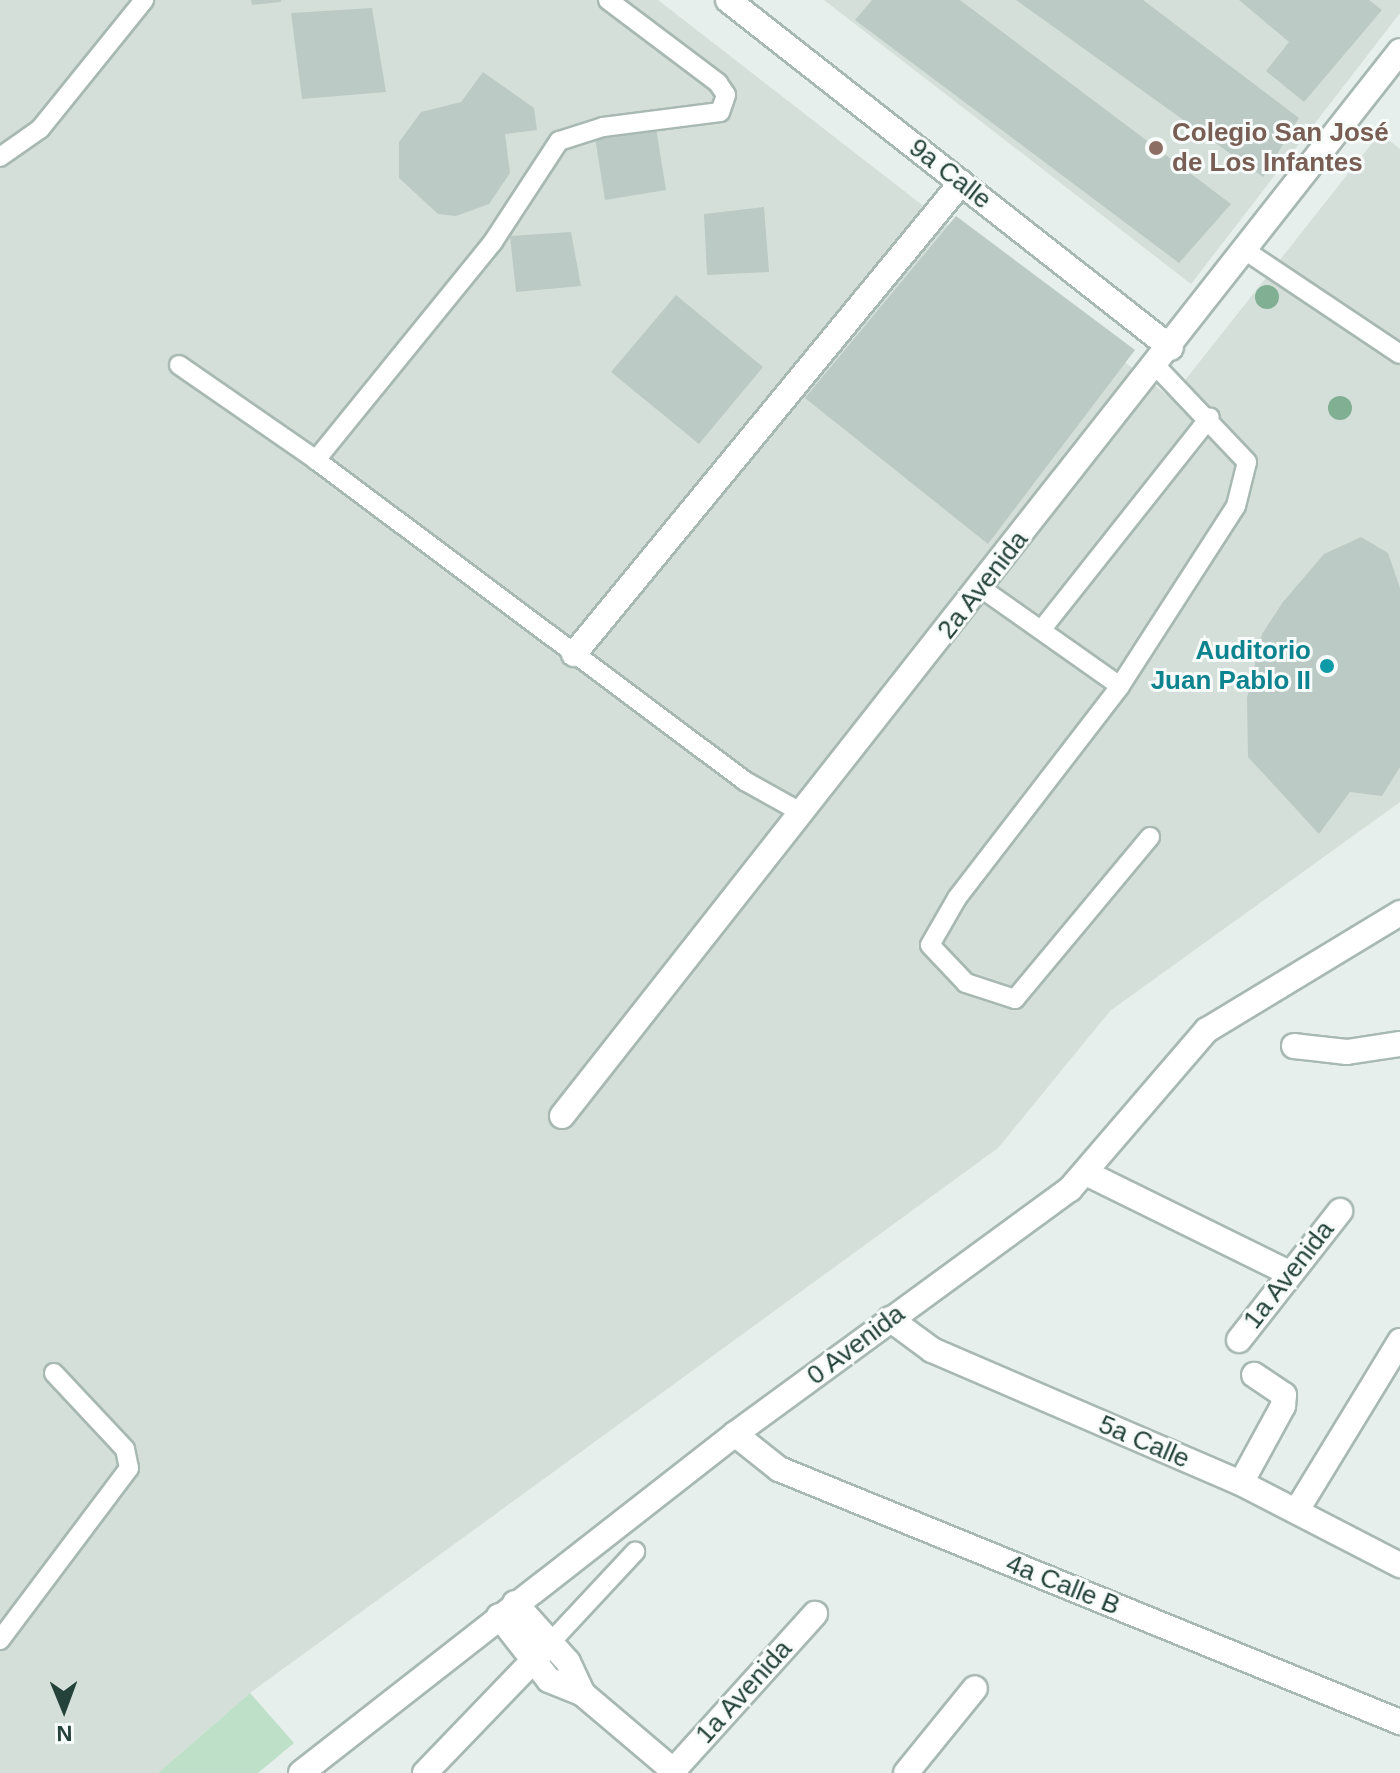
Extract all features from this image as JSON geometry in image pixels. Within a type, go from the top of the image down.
[{"type":"street","name":"9a Calle","points":[[728,0],[961,183],[1164,357]]},
{"type":"street","name":"2a Avenida","points":[[562,1116],[1164,357],[1400,51]]},
{"type":"street","points":[[574,654],[961,183]]},
{"type":"street","name":"0 Avenida","points":[[301,1773],[507,1609],[735,1434],[1088,1174],[1178,1056],[1207,1030],[1400,913]]},
{"type":"street","points":[[1294,1046],[1347,1052],[1400,1044]]},
{"type":"street","points":[[1088,1174],[1289,1273]]},
{"type":"street","name":"1a Avenida","points":[[1239,1340],[1340,1211]]},
{"type":"street","name":"5a Calle","points":[[890,1319],[932,1350],[1241,1483],[1400,1565]]},
{"type":"street","points":[[1297,1510],[1374,1372],[1400,1341]]},
{"type":"street","points":[[1241,1483],[1283,1406],[1284,1395],[1254,1375]]},
{"type":"street","name":"4a Calle B","points":[[735,1434],[779,1469],[1400,1722]]},
{"type":"street","points":[[507,1609],[550,1643],[583,1694],[674,1772]]},
{"type":"street","points":[[507,1609],[533,1661],[549,1680],[583,1694]]},
{"type":"street","name":"1a Avenida","points":[[674,1772],[815,1614]]},
{"type":"street","points":[[425,1773],[550,1643]]},
{"type":"street","points":[[906,1773],[975,1688]]},
{"type":"lane","points":[[0,157],[40,129],[144,0]]},
{"type":"lane","points":[[316,460],[493,242],[559,141],[603,127],[708,119],[725,104],[718,83],[608,0]]},
{"type":"lane","points":[[1246,251],[1400,354]]},
{"type":"lane","points":[[1150,837],[1015,999],[966,983],[930,945],[957,898],[1120,686],[1236,506],[1247,462],[1164,357]]},
{"type":"lane","points":[[179,365],[316,460],[745,781],[802,813]]},
{"type":"lane","points":[[1042,629],[1210,417]]},
{"type":"lane","points":[[981,588],[1120,686]]},
{"type":"lane","points":[[0,1640],[129,1468],[125,1449],[54,1373]]},
{"type":"lane","points":[[550,1643],[635,1552]]},
{"type":"shaded area","points":[[0,0],[658,0],[1171,398],[1380,133],[1400,149],[1400,802],[1110,1011],[998,1148],[250,1693],[158,1773],[0,1773]]},
{"type":"shaded area","name":"Colegio San José de Los Infantes","points":[[824,0],[1400,0],[1400,13],[1191,284]]},
{"type":"green space","points":[[250,1693],[294,1743],[258,1773],[158,1773]]},
{"type":"building","points":[[251,0],[281,0],[281,2],[252,5]]},
{"type":"building","points":[[872,0],[960,0],[1231,204],[1179,263],[855,20]]},
{"type":"building","points":[[1016,0],[1143,0],[1299,118],[1263,177]]},
{"type":"building","points":[[1239,0],[1369,0],[1382,10],[1304,102],[1266,71],[1289,42]]},
{"type":"building","points":[[372,8],[386,92],[302,99],[291,13]]},
{"type":"building","points":[[483,72],[534,108],[537,130],[505,134],[510,173],[489,204],[456,216],[438,214],[399,178],[399,142],[421,112],[461,102]]},
{"type":"building","points":[[656,128],[666,190],[605,200],[595,138]]},
{"type":"building","points":[[764,207],[769,272],[707,275],[704,214]]},
{"type":"building","points":[[956,216],[1135,350],[988,544],[805,398]]},
{"type":"building","points":[[571,232],[581,286],[516,292],[510,236]]},
{"type":"building","points":[[676,295],[763,367],[699,444],[611,372]]},
{"type":"building","name":"Auditorio Juan Pablo II","points":[[1361,537],[1388,553],[1400,588],[1400,767],[1382,796],[1350,792],[1319,834],[1248,757],[1247,698],[1262,634],[1283,602],[1324,554]]},
{"type":"place","name":"Colegio San José de Los Infantes","points":[[1156,148]]},
{"type":"place","name":"Auditorio Juan Pablo II","points":[[1327,666]]}]
